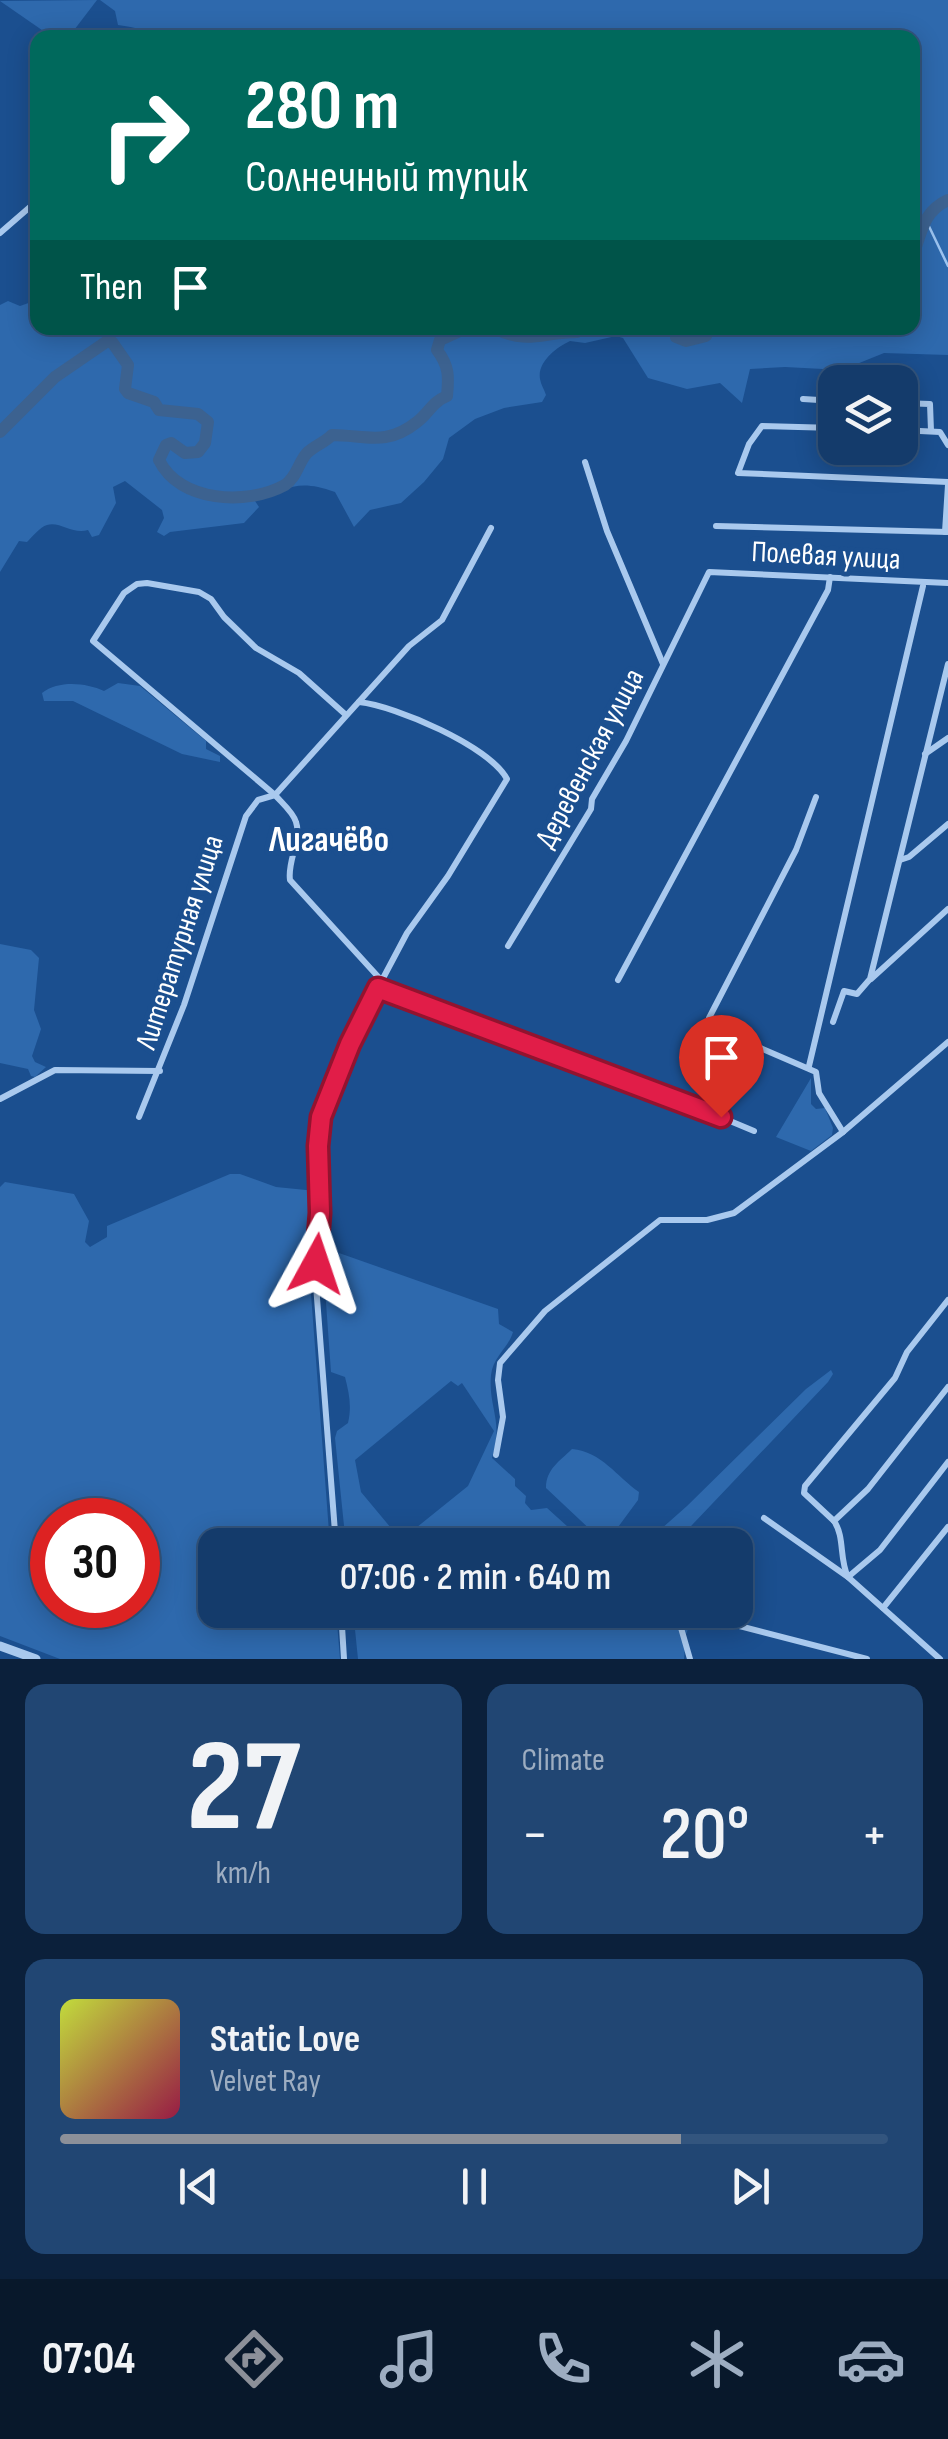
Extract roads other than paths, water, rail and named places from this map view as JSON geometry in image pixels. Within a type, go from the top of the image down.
[{"type":"street","points":[[0,233],[30,207]]},
{"type":"street","points":[[803,400],[818,400]]},
{"type":"street","points":[[918,404],[930,404],[931,431]]},
{"type":"street","points":[[716,526],[947,532],[948,484],[738,474],[749,444],[762,426],[818,428]]},
{"type":"street","points":[[918,431],[940,432],[948,446]]},
{"type":"street","points":[[585,462],[608,532],[663,666]]},
{"type":"street","name":"Литературная улица","points":[[139,1117],[160,1070],[241,826],[253,804],[263,797],[275,796],[410,646],[442,620],[491,528]]},
{"type":"street","name":"Полевая улица","points":[[706,577],[709,572],[948,583]]},
{"type":"street","name":"Деревенская улица","points":[[508,946],[592,808],[592,800],[626,741],[706,577]]},
{"type":"street","points":[[618,980],[828,590],[830,577]]},
{"type":"street","points":[[346,715],[299,673],[256,648],[207,596],[186,588],[147,583],[124,593],[94,640],[275,796],[293,817],[297,827],[290,880],[380,984],[754,1131]]},
{"type":"street","points":[[809,1066],[923,586]]},
{"type":"street","points":[[870,979],[948,664]]},
{"type":"street","points":[[335,1528],[316,1284],[321,1117],[350,1044],[416,918],[448,876],[507,779],[502,770],[476,750],[380,706],[358,702]]},
{"type":"street","points":[[925,754],[948,738]]},
{"type":"street","points":[[816,798],[796,850],[709,1014],[714,1028],[816,1072],[819,1093],[842,1132]]},
{"type":"street","points":[[899,860],[948,824]]},
{"type":"street","points":[[833,1022],[844,992],[857,994],[948,909]]},
{"type":"street","points":[[496,1455],[503,1418],[500,1363],[545,1312],[660,1220],[728,1216],[842,1132],[948,1042]]},
{"type":"street","points":[[0,1099],[55,1070],[160,1070]]},
{"type":"street","points":[[848,1577],[843,1568],[839,1528],[804,1494],[805,1486],[894,1378],[907,1352],[948,1300]]},
{"type":"street","points":[[834,1521],[868,1489],[948,1386]]},
{"type":"street","points":[[848,1577],[880,1550],[948,1462]]},
{"type":"street","points":[[764,1518],[848,1577],[940,1659]]},
{"type":"street","points":[[882,1608],[948,1527]]},
{"type":"street","points":[[690,1659],[679,1621],[696,1615],[867,1659]]},
{"type":"street","points":[[341,1628],[344,1659]]},
{"type":"street","points":[[0,1646],[36,1659]]},
{"type":"waterway","points":[[920,235],[928,217],[948,200]]},
{"type":"waterway","points":[[925,218],[948,266]]},
{"type":"waterway","points":[[0,432],[55,377],[106,342],[112,342],[128,365],[128,393],[154,402],[159,410],[198,414],[208,422],[205,443],[198,452],[185,453],[171,443],[166,445],[159,460],[169,474],[198,492],[252,496],[285,485],[307,453],[332,435],[385,437],[417,422],[447,396],[447,372],[437,350],[440,340],[451,335]]},
{"type":"waterway","points":[[513,335],[546,335]]},
{"type":"waterway","points":[[676,335],[686,341],[706,335]]},
{"type":"district","name":"Лигачёво","points":[[329,839]]}]
